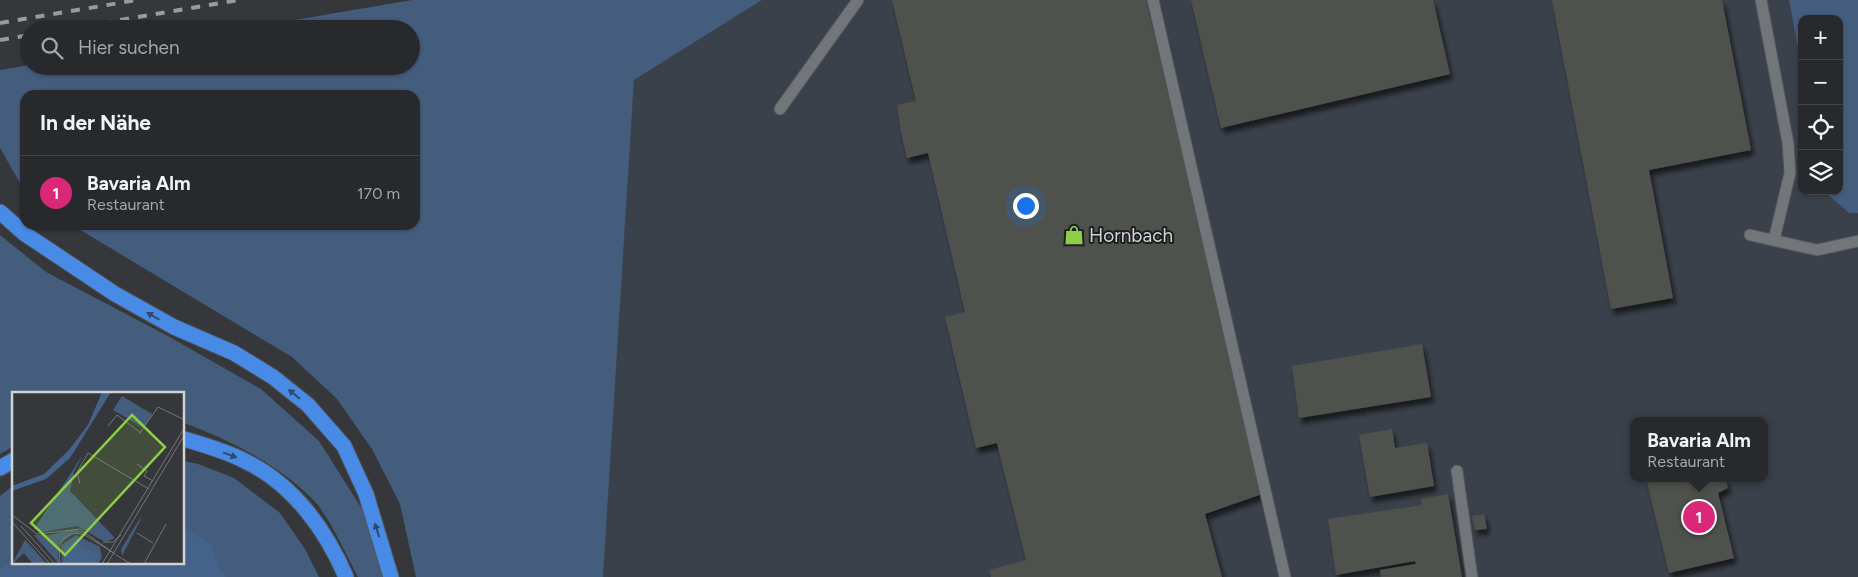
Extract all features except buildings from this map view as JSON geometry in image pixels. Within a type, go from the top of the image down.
[{"type":"highway","points":[[0,212],[20,230]]},
{"type":"highway","points":[[20,230],[107,289],[174,327],[234,353],[273,377],[308,405],[344,446],[366,494],[390,577]]},
{"type":"highway","points":[[185,439],[246,461],[283,484],[317,524],[338,557],[346,577]]},
{"type":"highway","points":[[0,468],[12,461]]},
{"type":"lane","points":[[780,109],[858,0]]},
{"type":"lane","points":[[1153,0],[1284,577]]},
{"type":"lane","points":[[1761,0],[1788,143],[1790,173],[1774,240]]},
{"type":"lane","points":[[1750,235],[1817,250],[1858,241]]},
{"type":"lane","points":[[1457,471],[1472,577]]},
{"type":"shaded area","points":[[412,0],[762,0],[634,80],[603,577],[416,577],[400,504],[372,449],[337,399],[292,357],[80,230],[420,230],[420,90],[20,90],[20,183],[0,148],[0,70],[20,67],[20,75],[420,75],[420,20],[295,20]]},
{"type":"shaded area","points":[[762,0],[1789,0],[1798,48],[1798,195],[1829,195],[1849,213],[1858,213],[1858,577],[603,577],[634,80]]},
{"type":"shaded area","points":[[1789,0],[1858,0],[1858,213],[1849,213],[1829,195],[1843,195],[1843,15],[1798,15],[1798,48]]},
{"type":"shaded area","points":[[0,235],[46,272],[166,335],[261,389],[319,441],[364,512],[383,577],[358,577],[322,511],[289,478],[237,446],[185,423],[185,392],[12,392],[12,447],[0,454]]},
{"type":"shaded area","points":[[185,461],[198,464],[234,478],[280,513],[305,549],[319,577],[0,577],[0,496],[12,487],[12,564],[185,564]]},
{"type":"shaded area","points":[[185,529],[211,544],[219,568],[226,577],[0,577],[0,568],[12,562],[12,564],[185,564]]},
{"type":"railway","points":[[0,23],[137,0]]},
{"type":"railway","points":[[120,20],[238,0]]},
{"type":"railway","points":[[0,40],[20,37]]},
{"type":"place","name":"Hornbach","points":[[1074,235]]},
{"type":"place","name":"Bavaria Alm","points":[[1699,517]]}]
